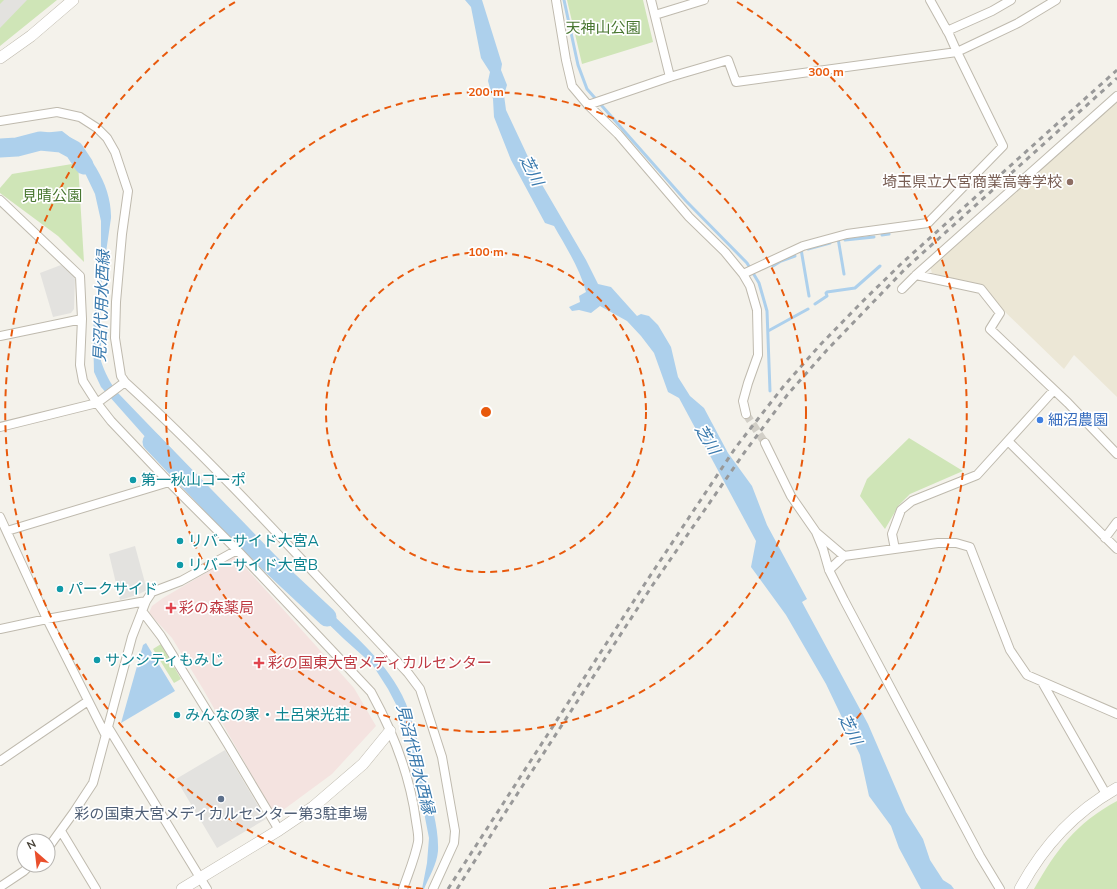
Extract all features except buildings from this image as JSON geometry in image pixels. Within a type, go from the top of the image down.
[{"type":"street","points":[[0,58],[31,36],[73,0]]},
{"type":"street","points":[[556,0],[572,86],[588,105],[618,134],[689,217],[725,252],[743,274],[750,286],[757,310],[758,355],[743,401],[746,414]]},
{"type":"street","points":[[651,0],[670,77]]},
{"type":"street","points":[[654,15],[704,0]]},
{"type":"street","points":[[743,274],[810,244],[847,234],[928,223],[1003,146],[947,31],[930,0]]},
{"type":"street","points":[[947,31],[992,11],[1012,0]]},
{"type":"street","points":[[588,105],[670,77],[728,60],[736,82],[957,52],[1018,23],[1056,0]]},
{"type":"street","points":[[902,289],[1117,96]]},
{"type":"street","points":[[0,121],[57,112],[80,117],[107,138],[115,152],[128,191],[116,302],[115,338],[121,376],[125,382],[184,437],[284,541],[408,673],[420,689],[442,757],[455,831],[454,843],[433,889]]},
{"type":"street","points":[[1,202],[80,276],[82,319],[80,364],[83,381],[97,403],[111,421],[237,550],[371,692],[404,764],[411,788],[418,841],[403,889]]},
{"type":"street","points":[[916,275],[981,289],[1000,313],[990,329],[1054,390],[1117,454]]},
{"type":"street","points":[[0,336],[82,319]]},
{"type":"street","points":[[0,427],[97,403],[125,382]]},
{"type":"street","points":[[895,549],[892,534],[901,510],[912,501],[977,475],[1054,390]]},
{"type":"street","points":[[1008,441],[1117,549]]},
{"type":"street","points":[[765,443],[791,496],[816,532],[829,570],[969,836],[1000,889]]},
{"type":"street","points":[[7,531],[169,482]]},
{"type":"street","points":[[0,517],[47,619],[106,736]]},
{"type":"street","points":[[1105,538],[1117,522]]},
{"type":"street","points":[[816,532],[844,556]]},
{"type":"street","points":[[829,570],[844,556],[938,543],[956,543],[970,547],[1010,650],[1027,675],[1117,714]]},
{"type":"street","points":[[56,838],[93,783],[132,637],[146,601],[152,592],[181,581],[237,550]]},
{"type":"street","points":[[0,629],[146,601]]},
{"type":"street","points":[[142,611],[161,636],[228,743],[279,830]]},
{"type":"street","points":[[1042,682],[1106,794]]},
{"type":"street","points":[[0,761],[88,701]]},
{"type":"street","points":[[108,727],[207,889]]},
{"type":"street","points":[[182,889],[279,830],[313,807],[363,764],[390,731]]},
{"type":"street","points":[[1020,889],[1039,857],[1052,840],[1083,811],[1117,788]]},
{"type":"street","points":[[61,831],[96,889]]},
{"type":"street","points":[[0,887],[21,873]]},
{"type":"shaded area","points":[[4,0],[27,0],[0,28],[0,4]]},
{"type":"shaded area","name":"埼玉県立大宮商業高等学校","points":[[1117,98],[1117,397],[1074,355],[1064,369],[1003,310],[981,286],[932,273],[930,266]]},
{"type":"shaded area","points":[[61,265],[75,277],[74,309],[71,313],[53,317],[40,273]]},
{"type":"shaded area","points":[[135,546],[147,590],[137,595],[120,600],[109,554]]},
{"type":"shaded area","name":"彩の国東大宮メディカルセンター","points":[[235,556],[354,688],[376,726],[332,774],[275,816],[203,689],[172,638],[149,613],[152,606],[163,598]]},
{"type":"shaded area","name":"彩の国東大宮メディカルセンター第3駐車場","points":[[225,750],[266,819],[217,848],[176,779]]},
{"type":"green space","points":[[0,0],[57,0],[0,46]]},
{"type":"green space","name":"天神山公園","points":[[567,0],[643,0],[653,42],[582,64]]},
{"type":"green space","name":"見晴公園","points":[[78,163],[84,262],[58,236],[0,193],[0,188],[12,174]]},
{"type":"green space","points":[[909,438],[963,471],[910,494],[899,505],[885,529],[860,496],[867,479]]},
{"type":"green space","points":[[161,644],[181,679],[174,683],[153,649]]},
{"type":"green space","points":[[1117,801],[1117,889],[1034,889],[1059,850],[1078,828]]},
{"type":"water","name":"芝川","points":[[465,0],[482,0],[502,64],[501,70],[507,85],[504,95],[506,110],[537,176],[586,260],[598,284],[611,287],[637,316],[641,314],[649,316],[658,325],[671,347],[678,377],[690,396],[704,408],[728,453],[752,486],[767,525],[807,599],[802,602],[868,724],[906,812],[923,839],[930,860],[943,880],[954,889],[921,889],[899,848],[891,826],[869,796],[860,755],[826,684],[786,615],[751,567],[756,541],[679,398],[668,392],[654,353],[627,321],[600,306],[591,313],[579,310],[572,311],[569,307],[580,302],[579,296],[586,292],[583,283],[572,258],[554,226],[545,223],[511,160],[494,117],[493,99],[488,81],[490,72],[481,58],[471,7]]},
{"type":"water","points":[[62,131],[90,158],[108,193],[111,218],[101,287],[101,361],[106,374],[118,393],[318,600],[364,644],[394,681],[407,705],[414,726],[437,834],[437,856],[424,889],[422,889],[427,863],[429,838],[409,740],[401,714],[388,689],[372,664],[314,610],[308,599],[301,594],[301,590],[252,544],[253,542],[245,536],[177,466],[163,457],[101,387],[94,372],[93,330],[101,251],[101,221],[95,194],[85,173],[64,141],[40,143],[15,149],[0,148],[0,141]]},
{"type":"water","points":[[146,643],[175,691],[121,723],[143,645]]},
{"type":"waterway","points":[[564,0],[578,65],[587,89],[686,201],[747,263],[759,283],[767,311],[770,391]]},
{"type":"waterway","name":"見沼代用水西縁","points":[[0,148],[17,147],[40,141],[61,143],[74,150],[84,165]]},
{"type":"waterway","points":[[882,235],[889,234]]},
{"type":"waterway","points":[[845,240],[874,237]]},
{"type":"waterway","points":[[838,238],[844,274]]},
{"type":"waterway","points":[[808,249],[830,243]]},
{"type":"waterway","points":[[801,249],[809,296]]},
{"type":"waterway","points":[[773,266],[781,261],[795,256]]},
{"type":"waterway","points":[[815,304],[827,296],[827,292],[855,288],[880,266]]},
{"type":"waterway","points":[[768,331],[808,309]]},
{"type":"waterway","name":"見沼代用水西緑","points":[[152,442],[251,546],[327,617]]},
{"type":"tunnel","points":[[746,414],[765,443]]},
{"type":"railway","points":[[448,889],[646,582],[736,447],[783,387],[821,344],[902,263],[1117,70]]},
{"type":"railway","points":[[457,889],[652,586],[744,453],[788,394],[827,350],[906,268],[1117,78]]},
{"type":"place","name":"埼玉県立大宮商業高等学校","points":[[1070,182]]},
{"type":"place","name":"細沼農園","points":[[1040,420]]},
{"type":"place","name":"第一秋山コーポ","points":[[133,480]]},
{"type":"place","name":"リバーサイド大宮A","points":[[180,541]]},
{"type":"place","name":"リバーサイド大宮B","points":[[180,565]]},
{"type":"place","name":"パークサイド","points":[[60,589]]},
{"type":"place","name":"彩の森薬局","points":[[171,608]]},
{"type":"place","name":"サンシティもみじ","points":[[97,660]]},
{"type":"place","name":"彩の国東大宮メディカルセンター","points":[[259,663]]},
{"type":"place","name":"みんなの家・土呂栄光荘","points":[[177,715]]},
{"type":"place","name":"彩の国東大宮メディカルセンター第3駐車場","points":[[221,799]]}]
